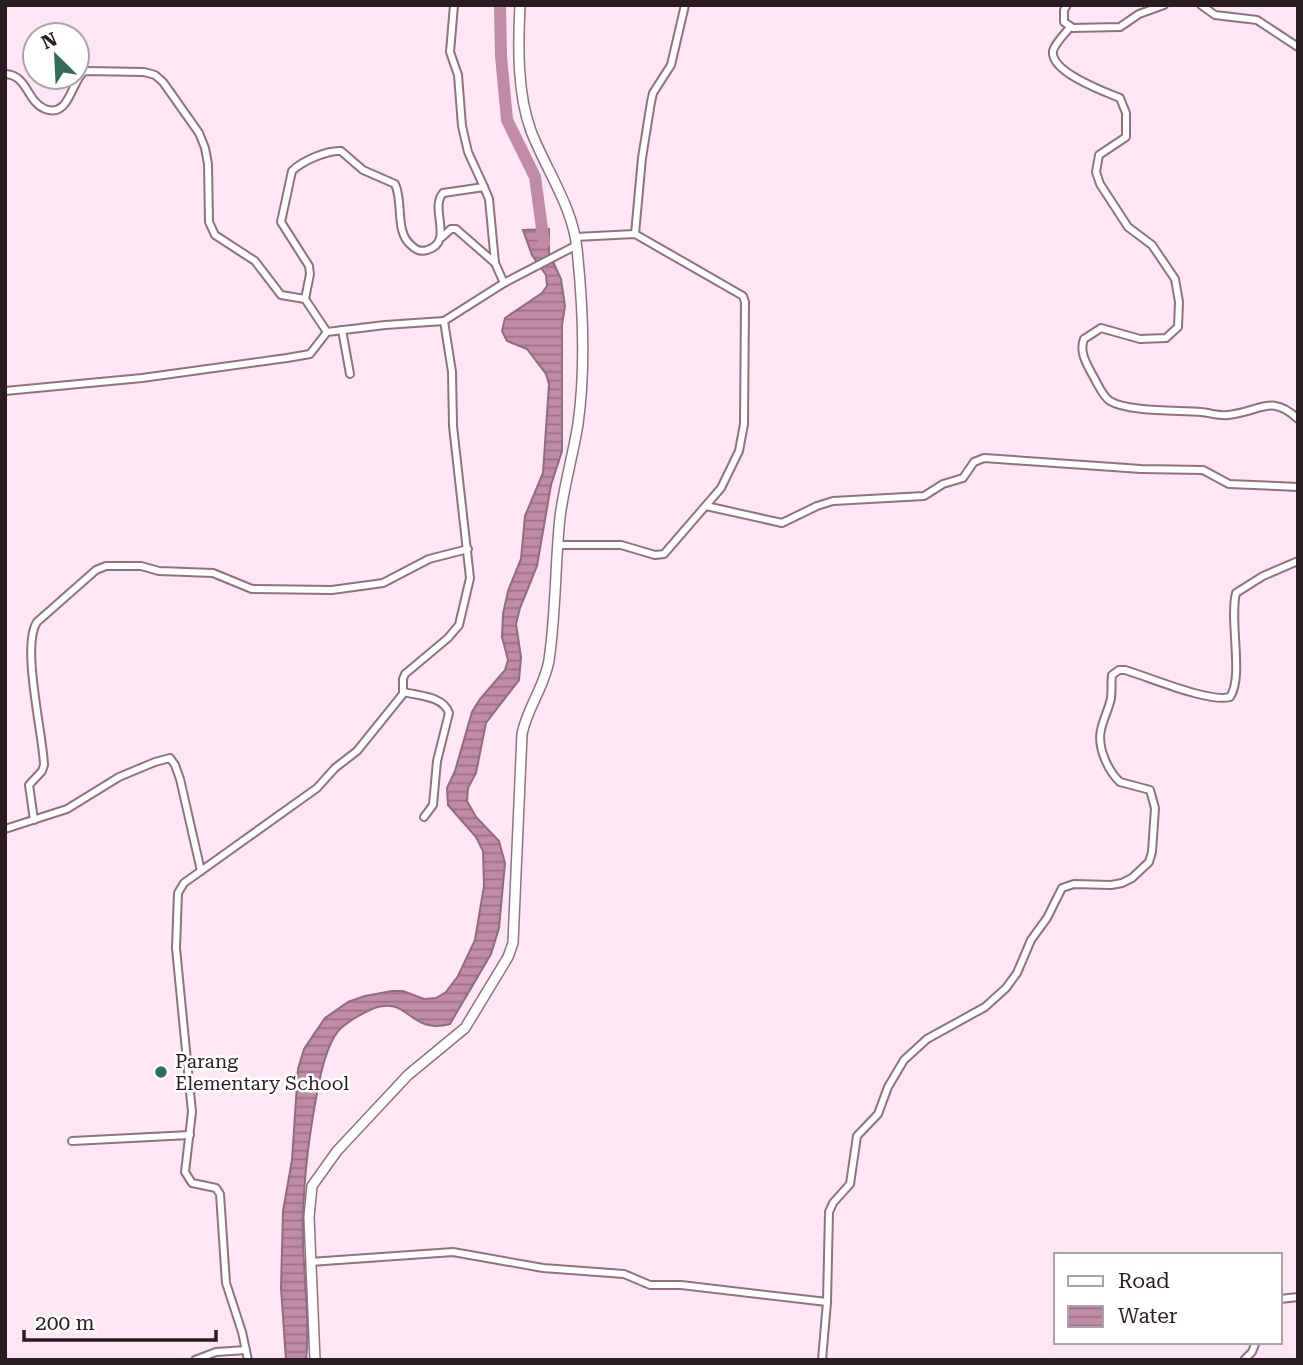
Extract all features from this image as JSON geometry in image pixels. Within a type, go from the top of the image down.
[{"type":"main road","points":[[315,1360],[309,1200],[317,1175],[408,1074],[465,1028],[511,949],[515,921],[522,734],[528,711],[549,661],[563,501],[578,423],[582,359],[581,289],[576,241],[561,195],[534,137],[527,115],[521,75],[520,5]]},
{"type":"street","points":[[454,5],[450,52],[458,75],[461,126],[468,152],[489,199],[495,263],[504,283]]},
{"type":"street","points":[[635,234],[642,158],[651,102],[653,93],[671,65],[685,5]]},
{"type":"street","points":[[1067,5],[1063,16],[1064,22],[1070,27],[1120,27],[1139,14],[1164,5]]},
{"type":"street","points":[[1201,5],[1215,15],[1257,20],[1298,47]]},
{"type":"street","points":[[1070,27],[1054,48],[1058,62],[1081,82],[1120,98],[1126,113],[1125,137],[1099,155],[1097,177],[1128,228],[1153,245],[1171,271],[1179,302],[1178,327],[1166,338],[1140,339],[1101,328],[1084,339],[1084,356],[1104,394],[1112,402],[1131,407],[1218,415],[1243,413],[1275,405],[1283,407],[1298,419]]},
{"type":"street","points":[[5,74],[14,74],[20,78],[37,103],[51,110],[68,100],[80,73],[85,71],[144,72],[159,78],[199,133],[205,148],[208,164],[209,222],[212,231],[255,261],[281,295],[305,299]]},
{"type":"street","points":[[327,332],[305,299],[309,266],[281,222],[290,176],[298,165],[330,152],[341,151],[363,170],[395,184],[402,229],[409,244],[422,251],[429,250],[451,229],[456,229],[495,263]]},
{"type":"street","points":[[442,237],[439,197],[446,191],[484,187]]},
{"type":"street","points":[[5,391],[142,378],[302,356],[313,351],[327,332],[444,321],[576,241],[635,234],[745,299],[747,355],[743,436],[726,480],[669,551],[660,555],[621,545],[559,545]]},
{"type":"street","points":[[248,1360],[226,1283],[220,1194],[216,1188],[192,1183],[186,1176],[192,1118],[176,935],[179,890],[201,871],[317,788],[335,768],[357,751],[404,692],[405,674],[448,638],[462,619],[470,578],[453,426],[452,372],[444,321]]},
{"type":"street","points":[[342,330],[349,374]]},
{"type":"street","points":[[706,506],[782,523],[833,501],[924,496],[943,484],[963,478],[974,462],[984,458],[1141,469],[1203,470],[1229,484],[1298,486]]},
{"type":"street","points":[[34,820],[29,785],[44,765],[33,674],[32,632],[37,622],[96,570],[106,566],[141,566],[159,571],[213,573],[252,589],[332,590],[383,583],[429,559],[468,549]]},
{"type":"street","points":[[821,1360],[827,1302],[830,1207],[850,1184],[857,1136],[878,1114],[888,1087],[904,1060],[927,1039],[985,1007],[1006,988],[1017,973],[1031,940],[1047,918],[1062,888],[1074,884],[1122,883],[1142,870],[1150,859],[1155,804],[1150,790],[1116,779],[1100,742],[1101,729],[1111,698],[1112,675],[1119,670],[1125,670],[1207,696],[1219,699],[1230,697],[1236,674],[1236,593],[1262,576],[1298,561]]},
{"type":"street","points":[[404,692],[439,701],[446,705],[449,713],[437,761],[433,805],[424,817]]},
{"type":"street","points":[[5,829],[67,809],[119,777],[170,758],[180,779],[201,871]]},
{"type":"street","points":[[72,1141],[190,1135]]},
{"type":"street","points":[[310,1262],[438,1251],[466,1252],[543,1268],[624,1274],[655,1286],[681,1285],[827,1302]]},
{"type":"street","points":[[1244,1360],[1255,1344]]},
{"type":"street","points":[[195,1360],[216,1352],[246,1350]]},
{"type":"water","points":[[549,229],[549,253],[561,279],[565,306],[562,325],[562,451],[551,485],[537,566],[516,624],[521,657],[519,680],[486,723],[476,773],[468,788],[467,801],[476,817],[499,841],[505,863],[499,928],[491,954],[450,1024],[425,1024],[402,1010],[384,1006],[367,1011],[346,1024],[337,1032],[330,1045],[315,1104],[304,1190],[306,1360],[286,1360],[281,1288],[283,1211],[292,1160],[298,1069],[304,1049],[325,1018],[348,1002],[392,991],[403,991],[424,999],[436,998],[446,992],[458,976],[475,940],[484,886],[483,851],[476,837],[448,805],[447,788],[455,771],[472,712],[505,670],[508,660],[502,637],[503,614],[508,591],[521,559],[525,516],[543,473],[549,384],[546,374],[527,349],[507,341],[502,331],[505,318],[542,293],[547,286],[546,275],[532,255],[523,230]]},
{"type":"waterway","points":[[500,5],[501,56],[507,120],[535,177],[544,243]]},
{"type":"place","name":"Parang Elementary School","points":[[161,1072]]}]
